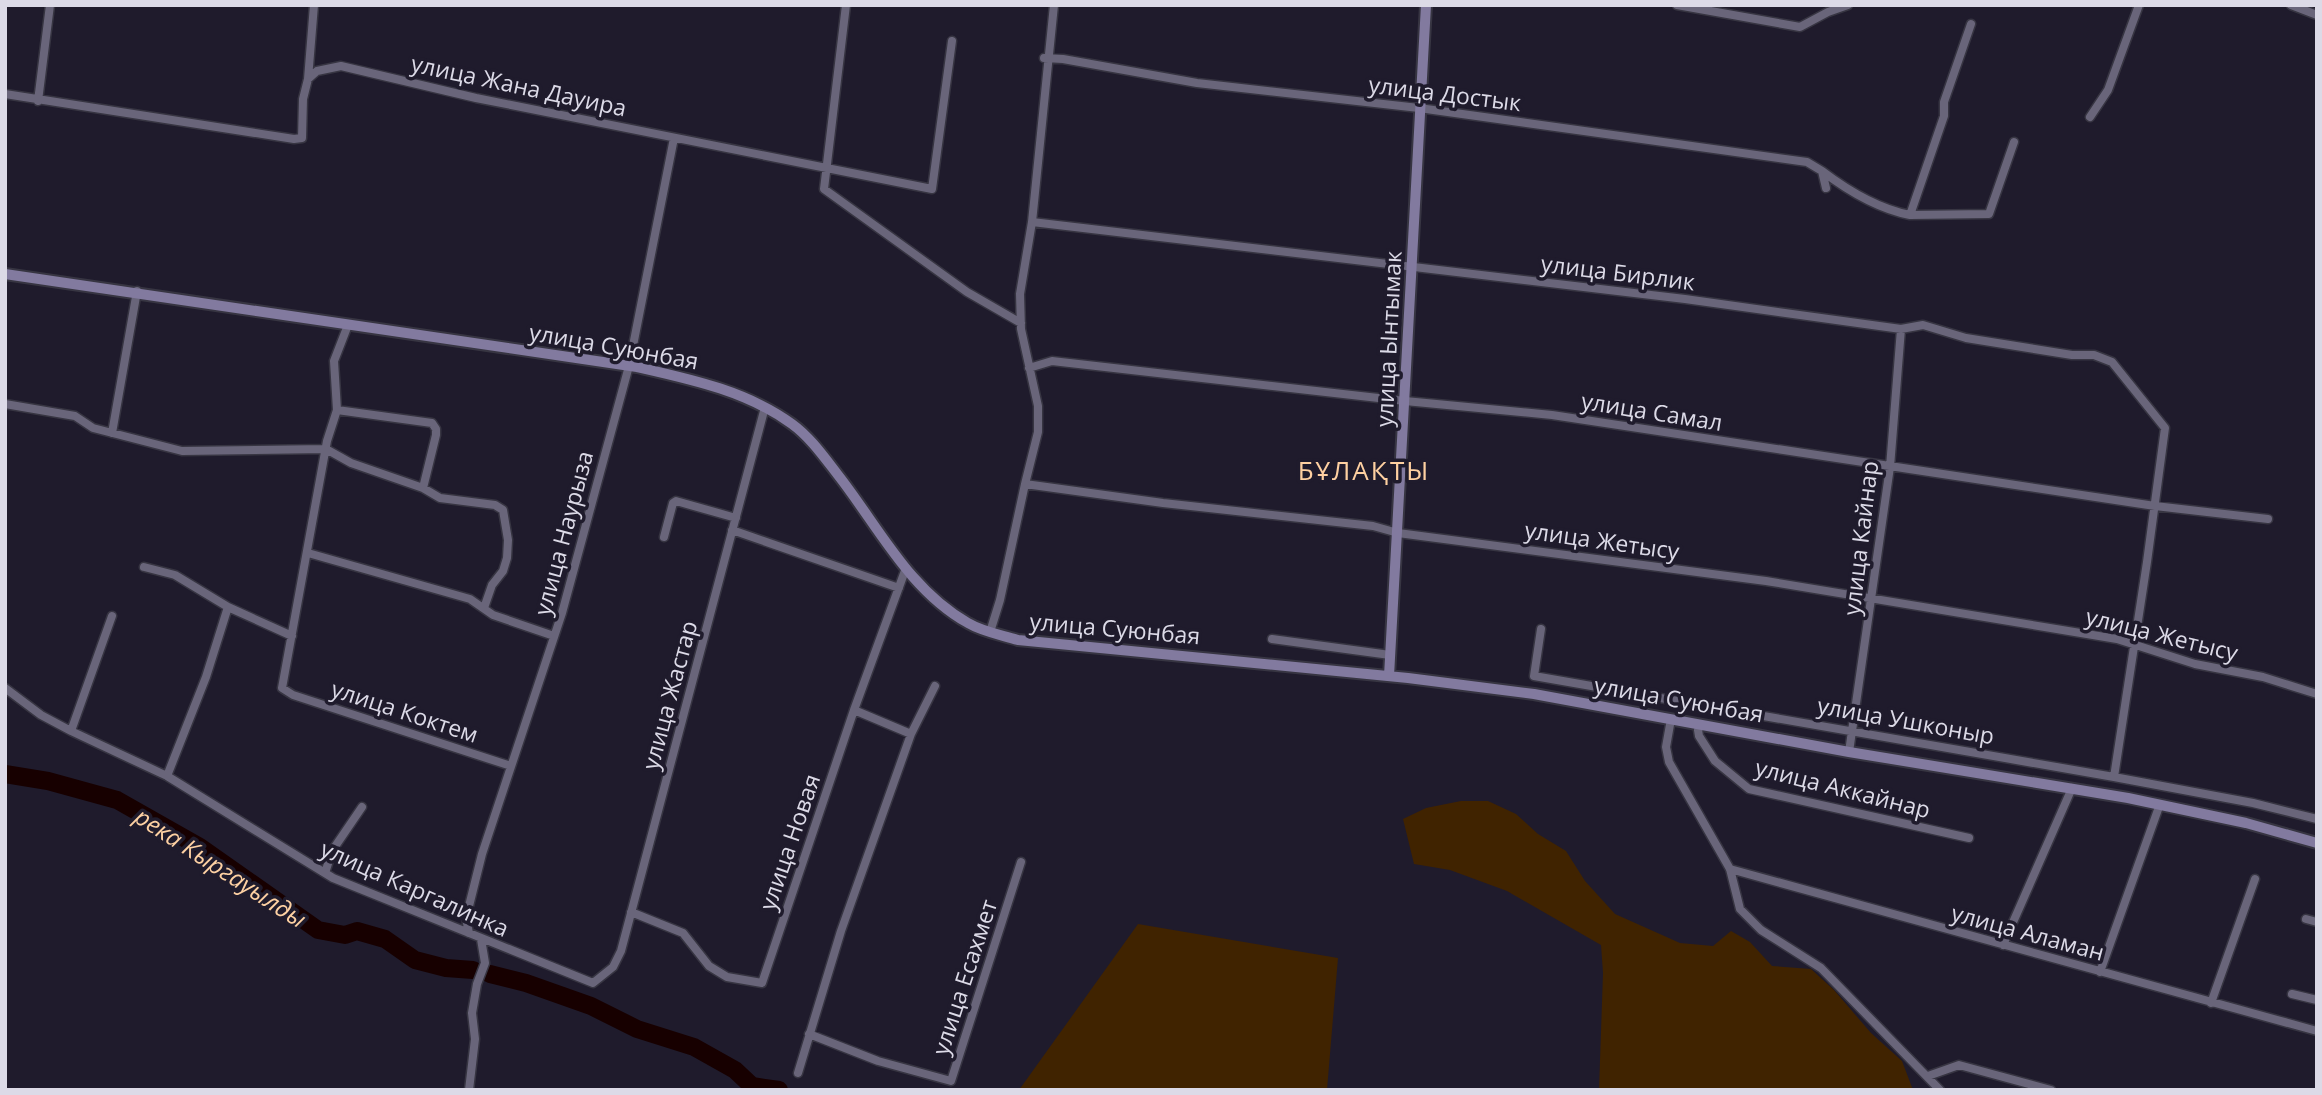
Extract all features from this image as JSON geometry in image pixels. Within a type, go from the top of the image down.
[{"type":"main road","name":"улица Ынтымак","points":[[1389,676],[1426,5]]},
{"type":"main road","name":"улица Суюнбая","points":[[5,274],[137,291],[348,326],[628,366],[703,382],[765,407],[793,424],[817,448],[906,568],[929,594],[968,624],[1018,640],[1389,676],[1534,694],[1849,752],[2160,804],[2246,823],[2317,843]]},
{"type":"street","points":[[38,101],[50,5]]},
{"type":"street","points":[[5,94],[294,139],[302,138],[303,99],[308,79],[314,5]]},
{"type":"street","points":[[846,5],[824,189],[967,292],[1021,323]]},
{"type":"street","points":[[990,632],[1000,600],[1038,432],[1038,406],[1021,323],[1020,294],[1032,222],[1046,59],[1054,5]]},
{"type":"street","points":[[1677,5],[1800,27],[1848,5]]},
{"type":"street","points":[[2091,117],[2108,90],[2139,5]]},
{"type":"street","points":[[2291,5],[2317,15]]},
{"type":"street","points":[[1910,215],[1944,116],[1944,102],[1971,24]]},
{"type":"street","name":"улица Жана Дауира","points":[[308,79],[317,71],[341,66],[476,98],[932,189],[952,41]]},
{"type":"street","name":"улица Достык","points":[[1046,59],[1063,59],[1197,83],[1419,108],[1807,162],[1852,191],[1896,213],[1910,215],[1989,214],[2014,142]]},
{"type":"street","name":"улица Наурыза","points":[[469,933],[466,918],[482,854],[554,636],[628,366],[674,138]]},
{"type":"street","points":[[1822,171],[1826,188]]},
{"type":"street","name":"улица Бирлик","points":[[1032,222],[1685,299],[1901,329],[1923,325],[1966,338],[2072,355],[2094,355],[2112,362],[2165,428],[2155,506]]},
{"type":"street","points":[[112,433],[137,291]]},
{"type":"street","points":[[144,567],[175,575],[228,607],[292,636],[326,449],[337,410],[334,361],[348,326]]},
{"type":"street","name":"улица Кайнар","points":[[1849,752],[1889,467],[1901,329]]},
{"type":"street","name":"улица Самал","points":[[1029,368],[1052,360],[1405,401],[1552,415],[2155,506],[2268,519]]},
{"type":"street","points":[[5,404],[75,416],[93,428],[182,451],[326,449],[351,463],[424,488],[440,498],[495,505],[503,510],[508,540],[507,558],[503,571],[492,585],[484,608]]},
{"type":"street","name":"улица Жастар","points":[[593,983],[618,959],[765,407]]},
{"type":"street","points":[[337,410],[432,423],[436,435],[424,488]]},
{"type":"street","name":"улица Жетысу","points":[[1025,484],[1163,503],[1373,526],[1398,533],[1752,579],[1872,598],[2117,639],[2195,664],[2263,677],[2317,694]]},
{"type":"street","points":[[664,537],[676,500],[736,517]]},
{"type":"street","points":[[2114,777],[2155,506]]},
{"type":"street","points":[[732,530],[899,588]]},
{"type":"street","points":[[308,553],[470,599],[493,615],[554,636]]},
{"type":"street","name":"улица Новая","points":[[631,912],[683,933],[709,966],[727,977],[762,983],[854,710],[906,568]]},
{"type":"street","points":[[167,776],[206,677],[228,607]]},
{"type":"street","points":[[71,731],[113,616]]},
{"type":"street","name":"улица Ушконыр","points":[[1541,629],[1534,677],[2114,777],[2253,803],[2317,819]]},
{"type":"street","name":"улица Коктем","points":[[292,636],[282,688],[286,692],[511,766]]},
{"type":"street","points":[[1272,639],[1390,655]]},
{"type":"street","points":[[798,1073],[841,931],[911,734],[935,686]]},
{"type":"street","name":"улица Каргалинка","points":[[5,688],[41,715],[167,776],[325,873],[593,983]]},
{"type":"street","points":[[854,710],[911,734]]},
{"type":"street","points":[[1671,719],[1666,747],[1670,762],[1730,869],[1740,909],[1761,930],[1821,968],[1940,1090]]},
{"type":"street","name":"улица Аккайнар","points":[[1701,725],[1699,736],[1715,761],[1749,789],[1969,838]]},
{"type":"street","points":[[2003,945],[2072,788]]},
{"type":"street","points":[[2100,972],[2160,804]]},
{"type":"street","points":[[325,873],[332,851],[362,807]]},
{"type":"street","name":"улица Есахмет","points":[[809,1034],[878,1061],[951,1081],[1021,862]]},
{"type":"street","name":"улица Аламан","points":[[1730,869],[2317,1031]]},
{"type":"street","points":[[2211,1003],[2255,879]]},
{"type":"street","points":[[2306,919],[2317,922]]},
{"type":"street","points":[[469,1090],[475,1039],[472,1013],[477,984],[485,963],[481,939]]},
{"type":"street","points":[[2292,994],[2317,1000]]},
{"type":"street","points":[[1928,1076],[1959,1065],[2051,1090]]},
{"type":"shaded area","points":[[1461,801],[1488,801],[1516,814],[1538,834],[1566,851],[1585,881],[1615,914],[1680,943],[1713,946],[1731,931],[1750,942],[1772,966],[1811,969],[1834,990],[1871,1033],[1902,1061],[1913,1090],[1599,1090],[1603,973],[1601,945],[1507,891],[1450,870],[1414,864],[1403,819],[1426,808]]},
{"type":"shaded area","points":[[1138,924],[1338,958],[1327,1090],[1019,1090]]},
{"type":"waterway","name":"река Кыргауылды","points":[[5,774],[48,781],[117,800],[200,847],[318,930],[345,935],[357,931],[385,939],[415,960],[446,968],[473,970]]},
{"type":"waterway","name":"река Кыргауылды","points":[[490,974],[526,983],[591,1006],[637,1029],[694,1047],[735,1070],[752,1086],[779,1090]]},
{"type":"district","name":"БҰЛАҚТЫ","points":[[1364,470]]}]
